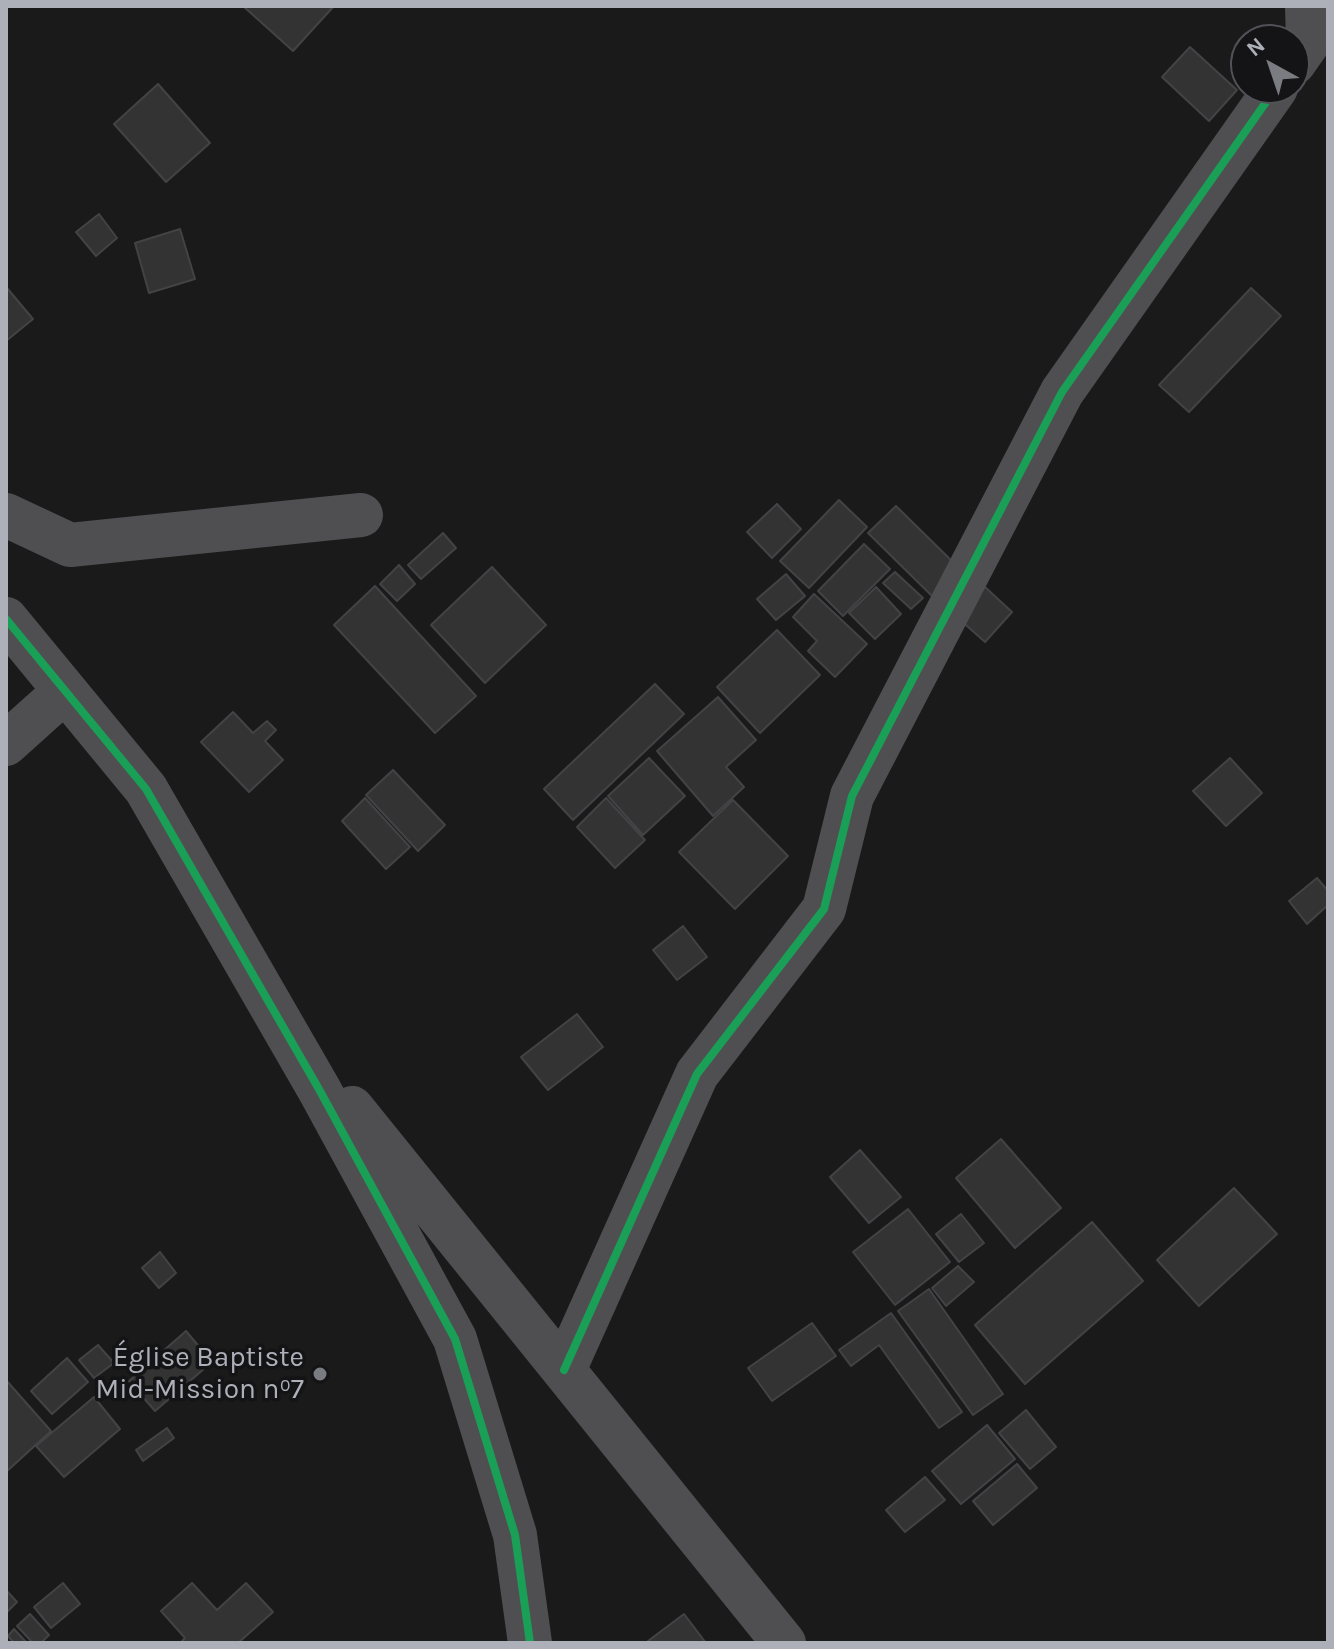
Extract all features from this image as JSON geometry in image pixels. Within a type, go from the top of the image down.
[{"type":"street","points":[[564,1370],[697,1074],[824,909],[852,796],[1062,392],[1265,104]]},
{"type":"street","points":[[6,515],[70,545],[361,515]]},
{"type":"street","points":[[6,619],[146,789],[320,1091],[455,1339],[515,1535],[530,1643]]},
{"type":"street","points":[[6,744],[65,691]]},
{"type":"street","points":[[273,1009],[784,1643]]},
{"type":"building","points":[[243,6],[334,6],[293,51]]},
{"type":"building","points":[[1190,47],[1230,84],[1230,98],[1209,121],[1162,77]]},
{"type":"building","points":[[158,84],[210,143],[166,182],[114,124]]},
{"type":"building","points":[[99,214],[117,238],[96,256],[76,232]]},
{"type":"building","points":[[180,229],[195,279],[149,293],[135,243]]},
{"type":"building","points":[[1251,288],[1281,316],[1189,412],[1159,385]]},
{"type":"building","points":[[6,289],[33,319],[6,341]]},
{"type":"building","points":[[839,500],[867,527],[809,588],[780,561]]},
{"type":"building","points":[[777,504],[801,529],[772,558],[747,532]]},
{"type":"building","points":[[896,506],[960,569],[932,596],[868,533]]},
{"type":"building","points":[[443,533],[456,548],[421,579],[408,565]]},
{"type":"building","points":[[864,544],[890,569],[843,616],[818,591]]},
{"type":"building","points":[[399,565],[415,584],[397,601],[380,584]]},
{"type":"building","points":[[492,567],[546,625],[485,683],[431,625]]},
{"type":"building","points":[[895,572],[923,598],[911,609],[883,583]]},
{"type":"building","points":[[786,574],[805,596],[776,620],[757,599]]},
{"type":"building","points":[[375,586],[476,696],[435,733],[334,625]]},
{"type":"building","points":[[876,587],[901,614],[875,639],[849,613]]},
{"type":"building","points":[[985,587],[1012,612],[985,642],[958,618]]},
{"type":"building","points":[[814,594],[867,644],[835,677],[808,651],[817,641],[793,617]]},
{"type":"building","points":[[777,630],[820,675],[760,733],[717,687]]},
{"type":"building","points":[[655,684],[684,714],[573,820],[544,789]]},
{"type":"building","points":[[718,697],[756,740],[726,767],[744,787],[713,816],[657,751]]},
{"type":"building","points":[[233,712],[253,733],[267,721],[276,730],[265,741],[283,760],[249,792],[201,742]]},
{"type":"building","points":[[649,758],[685,796],[643,835],[608,796]]},
{"type":"building","points":[[1230,758],[1262,793],[1226,826],[1193,791]]},
{"type":"building","points":[[393,770],[445,825],[418,851],[366,795]]},
{"type":"building","points":[[365,798],[410,847],[386,869],[342,821]]},
{"type":"building","points":[[606,798],[645,840],[615,868],[577,827]]},
{"type":"building","points":[[733,800],[788,856],[735,909],[679,852]]},
{"type":"building","points":[[1317,878],[1328,891],[1328,905],[1307,924],[1289,901]]},
{"type":"building","points":[[683,926],[707,957],[677,980],[653,950]]},
{"type":"building","points":[[577,1014],[603,1047],[548,1090],[521,1057]]},
{"type":"building","points":[[1001,1139],[1061,1208],[1015,1248],[956,1178]]},
{"type":"building","points":[[860,1150],[901,1197],[869,1223],[830,1177]]},
{"type":"building","points":[[1234,1188],[1277,1234],[1199,1306],[1157,1260]]},
{"type":"building","points":[[908,1209],[950,1262],[895,1305],[853,1252]]},
{"type":"building","points":[[961,1214],[984,1243],[959,1262],[936,1234]]},
{"type":"building","points":[[1092,1222],[1143,1281],[1025,1384],[975,1325]]},
{"type":"building","points":[[160,1252],[176,1273],[159,1288],[142,1268]]},
{"type":"building","points":[[958,1266],[974,1282],[946,1306],[932,1288]]},
{"type":"building","points":[[929,1289],[1003,1394],[973,1415],[898,1311]]},
{"type":"building","points":[[891,1313],[962,1412],[939,1428],[879,1345],[851,1366],[839,1350]]},
{"type":"building","points":[[812,1323],[836,1356],[772,1401],[748,1368]]},
{"type":"building","points":[[186,1331],[212,1362],[155,1411],[129,1381]]},
{"type":"building","points":[[98,1345],[114,1363],[94,1378],[79,1360]]},
{"type":"building","points":[[67,1358],[88,1382],[52,1414],[31,1391]]},
{"type":"building","points":[[6,1380],[51,1431],[6,1472]]},
{"type":"building","points":[[94,1397],[120,1429],[64,1477],[36,1446]]},
{"type":"building","points":[[1026,1410],[1056,1447],[1030,1469],[999,1433]]},
{"type":"building","points":[[987,1425],[1015,1459],[961,1504],[932,1471]]},
{"type":"building","points":[[167,1428],[174,1438],[143,1461],[136,1450]]},
{"type":"building","points":[[1017,1464],[1037,1488],[993,1525],[973,1501]]},
{"type":"building","points":[[925,1477],[945,1500],[905,1532],[886,1510]]},
{"type":"building","points":[[63,1583],[80,1604],[51,1628],[34,1607]]},
{"type":"building","points":[[192,1583],[217,1610],[246,1583],[273,1612],[238,1643],[180,1643],[185,1638],[161,1611]]},
{"type":"building","points":[[6,1590],[17,1602],[6,1613]]},
{"type":"building","points":[[30,1614],[49,1635],[41,1643],[33,1643],[17,1626]]},
{"type":"building","points":[[684,1614],[706,1643],[648,1641]]},
{"type":"building","points":[[14,1629],[27,1643],[14,1643],[8,1636]]},
{"type":"cycle path","points":[[564,1370],[697,1074],[824,909],[852,796],[1062,392],[1265,104]]},
{"type":"cycle path","points":[[6,619],[146,789],[320,1091],[455,1339],[515,1535],[530,1643]]},
{"type":"place","name":"Église Baptiste Mid-Mission n⁰7","points":[[320,1374]]}]
